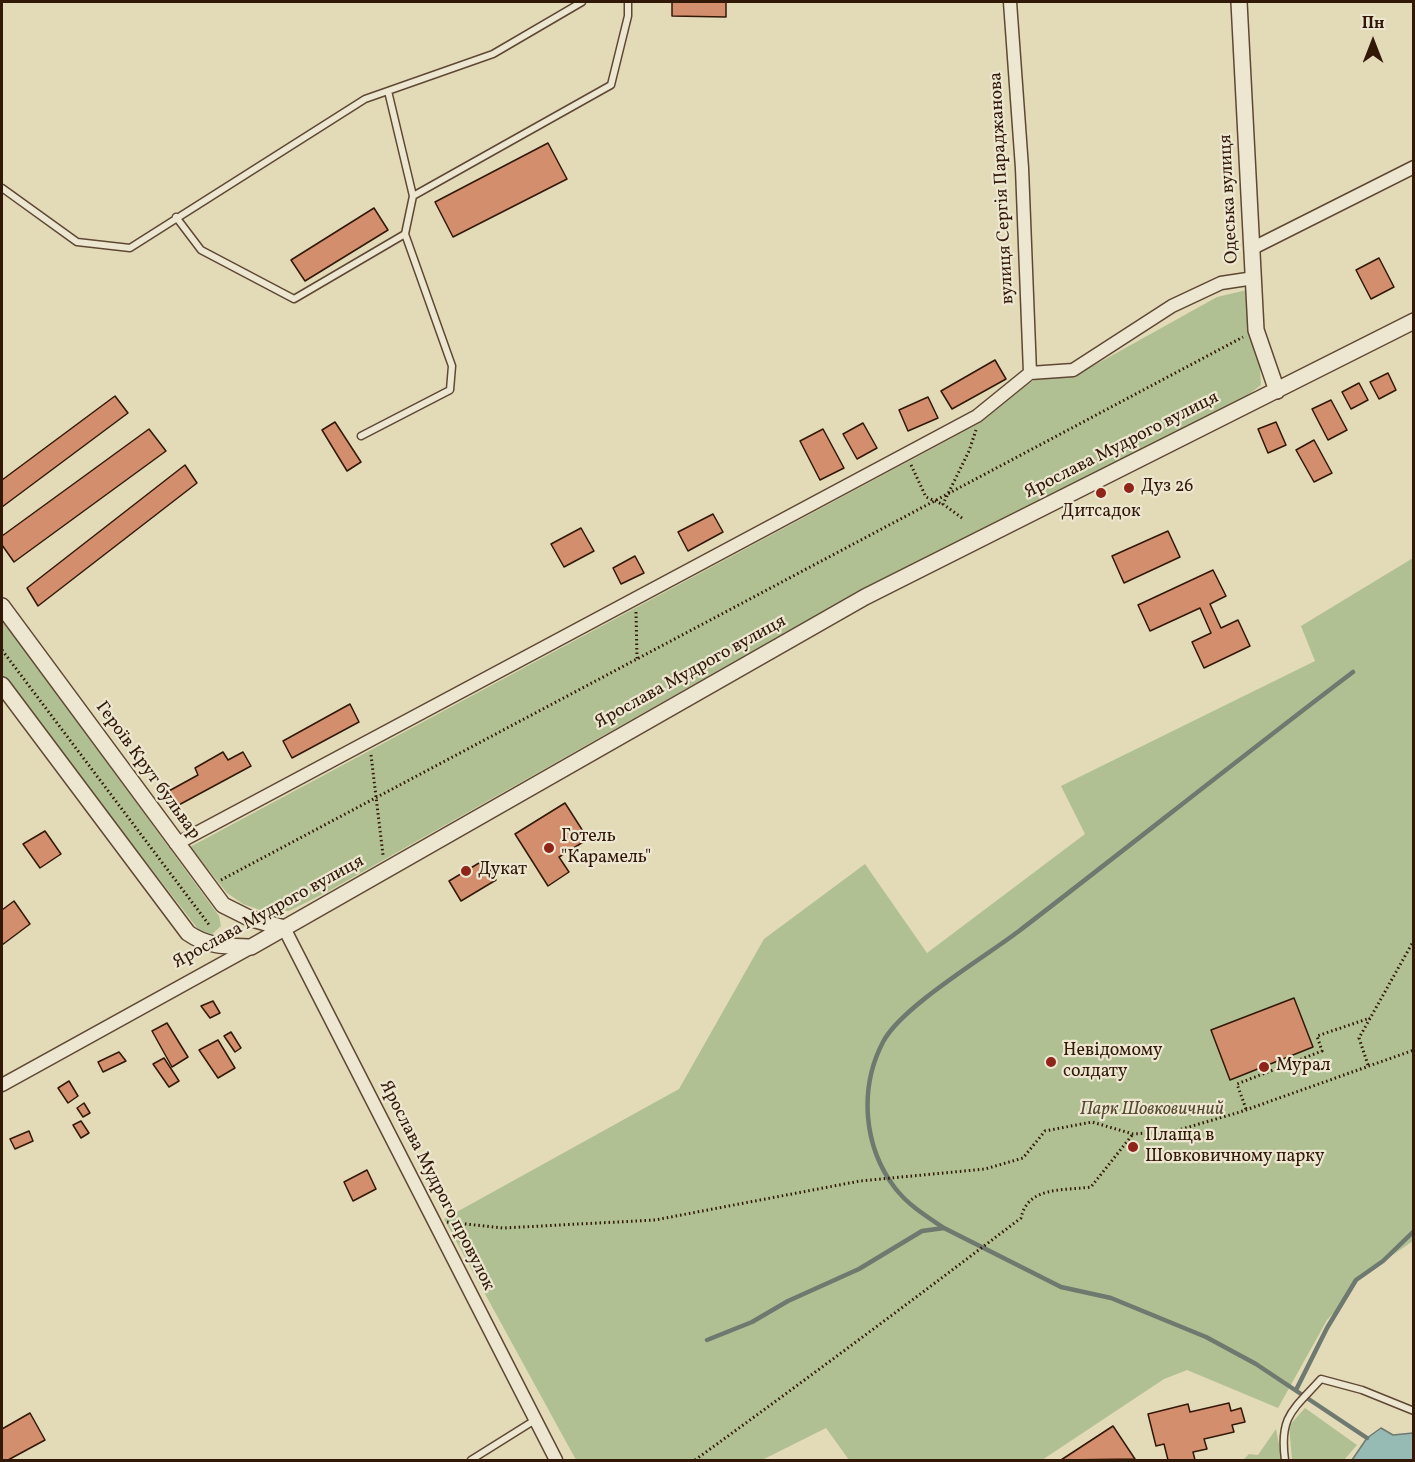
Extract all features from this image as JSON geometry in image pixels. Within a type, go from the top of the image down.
[{"type":"street","name":"вулиця Сергія Параджанова","points":[[1010,2],[1023,168],[1030,373]]},
{"type":"street","name":"Одеська вулиця","points":[[1239,2],[1256,330],[1276,391]]},
{"type":"street","points":[[1253,248],[1413,167]]},
{"type":"street","points":[[176,844],[977,417],[1030,373],[1073,370],[1172,306],[1221,283],[1254,278]]},
{"type":"street","name":"Ярослава Мудрого вулиця","points":[[2,1085],[251,947],[865,597],[1413,321]]},
{"type":"street","name":"Героїв Крут бульвар","points":[[2,606],[223,905],[249,918],[284,928]]},
{"type":"street","points":[[2,685],[188,933],[201,942],[216,946],[251,947]]},
{"type":"street","name":"Ярослава Мудрого провулок","points":[[284,928],[556,1461]]},
{"type":"lane","points":[[2,188],[77,242],[130,248],[365,99],[493,54],[582,2]]},
{"type":"lane","points":[[413,196],[611,85],[628,16],[628,2]]},
{"type":"lane","points":[[361,436],[450,390],[452,366],[405,234],[413,196],[388,91]]},
{"type":"lane","points":[[176,217],[201,249],[294,299],[405,234]]},
{"type":"lane","points":[[1285,1461],[1282,1441],[1286,1417],[1321,1379],[1362,1389],[1413,1411]]},
{"type":"lane","points":[[471,1461],[536,1420]]},
{"type":"path","points":[[209,887],[1256,330]]},
{"type":"path","points":[[943,504],[976,435],[977,417]]},
{"type":"path","points":[[906,455],[926,497],[943,504],[962,518]]},
{"type":"path","points":[[636,599],[637,659]]},
{"type":"path","points":[[2,650],[210,926]]},
{"type":"path","points":[[369,741],[385,870]]},
{"type":"path","points":[[1368,1065],[1359,1038],[1413,940]]},
{"type":"path","points":[[1246,1109],[1237,1084],[1322,1052],[1317,1036],[1370,1018]]},
{"type":"path","points":[[434,1221],[503,1228],[655,1220],[860,1181],[985,1169],[1023,1158],[1045,1131],[1092,1122],[1133,1134],[1175,1131],[1246,1109],[1413,1050]]},
{"type":"path","points":[[695,1461],[878,1327],[966,1258],[988,1244],[1021,1218],[1024,1205],[1034,1195],[1090,1187],[1133,1134]]},
{"type":"green space","points":[[1255,288],[1261,385],[1245,397],[832,606],[327,892],[289,911],[260,910],[243,904],[227,893],[190,847],[980,423],[1031,382],[1043,376],[1075,376],[1217,297]]},
{"type":"green space","name":"Парк Шовковичний","points":[[1413,558],[1413,1241],[1356,1280],[1341,1305],[1327,1320],[1278,1408],[1187,1370],[1164,1379],[1042,1460],[849,1460],[826,1428],[762,1460],[576,1460],[444,1219],[679,1089],[764,939],[865,864],[927,953],[1085,834],[1061,786],[1315,661],[1301,626]]},
{"type":"green space","points":[[2,619],[219,916],[221,926],[210,936],[201,933],[2,676]]},
{"type":"green space","points":[[1305,1408],[1357,1445],[1344,1460],[1292,1460],[1289,1426]]},
{"type":"green space","points":[[1276,1429],[1282,1460],[1243,1460],[1249,1454],[1258,1455]]},
{"type":"water","points":[[1381,1428],[1393,1435],[1413,1433],[1413,1460],[1352,1460],[1367,1438]]},
{"type":"building","points":[[672,2],[726,2],[726,17],[672,16]]},
{"type":"building","points":[[548,143],[567,179],[453,237],[435,202]]},
{"type":"building","points":[[374,208],[388,230],[305,281],[291,260]]},
{"type":"building","points":[[1379,258],[1394,287],[1371,299],[1356,270]]},
{"type":"building","points":[[995,360],[1006,379],[952,409],[941,391]]},
{"type":"building","points":[[1388,373],[1396,390],[1379,399],[1370,382]]},
{"type":"building","points":[[1359,383],[1368,400],[1351,409],[1342,392]]},
{"type":"building","points":[[115,396],[128,413],[2,507],[2,480]]},
{"type":"building","points":[[928,397],[938,418],[908,431],[899,410]]},
{"type":"building","points":[[1331,400],[1347,430],[1328,440],[1312,409]]},
{"type":"building","points":[[335,422],[361,462],[347,471],[322,430]]},
{"type":"building","points":[[1276,422],[1286,445],[1268,453],[1258,429]]},
{"type":"building","points":[[863,423],[877,448],[857,459],[843,434]]},
{"type":"building","points":[[149,429],[166,451],[14,562],[2,545],[2,536]]},
{"type":"building","points":[[823,429],[844,468],[820,480],[800,441]]},
{"type":"building","points":[[1314,440],[1332,473],[1314,482],[1296,450]]},
{"type":"building","points":[[185,465],[197,483],[38,606],[27,588]]},
{"type":"building","points":[[713,514],[723,532],[688,551],[678,532]]},
{"type":"building","points":[[581,528],[594,551],[564,567],[551,544]]},
{"type":"building","points":[[1168,531],[1180,557],[1124,583],[1112,556]]},
{"type":"building","points":[[635,556],[644,573],[621,584],[613,568]]},
{"type":"building","points":[[1213,570],[1226,596],[1210,604],[1221,628],[1238,620],[1250,646],[1204,668],[1192,642],[1211,633],[1200,608],[1150,631],[1138,605]]},
{"type":"building","points":[[350,704],[359,722],[292,758],[283,741]]},
{"type":"building","points":[[223,752],[228,760],[243,752],[251,766],[175,807],[167,792],[198,775],[195,768]]},
{"type":"building","name":"Готель \"Карамель\"","points":[[565,803],[588,839],[559,857],[569,872],[548,886],[515,834]]},
{"type":"building","points":[[45,831],[61,854],[40,868],[23,844]]},
{"type":"building","points":[[484,860],[496,880],[461,901],[449,881]]},
{"type":"building","points":[[14,901],[30,924],[2,945],[2,910]]},
{"type":"building","points":[[1294,998],[1313,1047],[1230,1080],[1211,1030]]},
{"type":"building","points":[[213,1001],[220,1013],[210,1018],[201,1006]]},
{"type":"building","points":[[167,1023],[188,1057],[172,1067],[152,1031]]},
{"type":"building","points":[[231,1032],[241,1048],[235,1052],[224,1036]]},
{"type":"building","points":[[218,1040],[235,1068],[218,1078],[199,1050]]},
{"type":"building","points":[[119,1052],[126,1061],[103,1072],[98,1062]]},
{"type":"building","points":[[164,1058],[179,1081],[169,1087],[153,1064]]},
{"type":"building","points":[[69,1081],[78,1096],[68,1103],[58,1088]]},
{"type":"building","points":[[84,1103],[90,1113],[83,1117],[77,1108]]},
{"type":"building","points":[[81,1121],[89,1133],[81,1138],[73,1125]]},
{"type":"building","points":[[29,1131],[33,1141],[15,1149],[10,1139]]},
{"type":"building","points":[[367,1170],[376,1189],[353,1201],[344,1182]]},
{"type":"building","points":[[1229,1403],[1231,1411],[1241,1408],[1245,1422],[1232,1425],[1234,1432],[1204,1439],[1207,1449],[1193,1452],[1195,1460],[1168,1460],[1164,1444],[1156,1446],[1148,1414],[1188,1404],[1190,1412]]},
{"type":"building","points":[[30,1413],[45,1440],[8,1460],[2,1460],[2,1429]]},
{"type":"building","points":[[1113,1426],[1135,1459],[1061,1460]]},
{"type":"waterway","points":[[944,1228],[911,1205],[895,1188],[884,1172],[871,1135],[868,1116],[870,1078],[883,1042],[893,1028],[925,998],[1019,931],[1353,672]]},
{"type":"waterway","points":[[707,1340],[752,1322],[788,1301],[859,1269],[922,1231],[944,1228],[1061,1287],[1111,1298],[1206,1337],[1256,1364],[1367,1438]]},
{"type":"waterway","points":[[1296,1390],[1327,1328],[1356,1280],[1383,1261],[1414,1231]]},
{"type":"place","name":"Дуз 26","points":[[1129,488]]},
{"type":"place","name":"Дитсадок","points":[[1101,493]]},
{"type":"place","name":"Готель \"Карамель\"","points":[[549,848]]},
{"type":"place","name":"Дукат","points":[[466,871]]},
{"type":"place","name":"Невідомому солдату","points":[[1051,1062]]},
{"type":"place","name":"Мурал","points":[[1264,1067]]},
{"type":"place","name":"Плаща в Шовковичному парку","points":[[1133,1147]]}]
